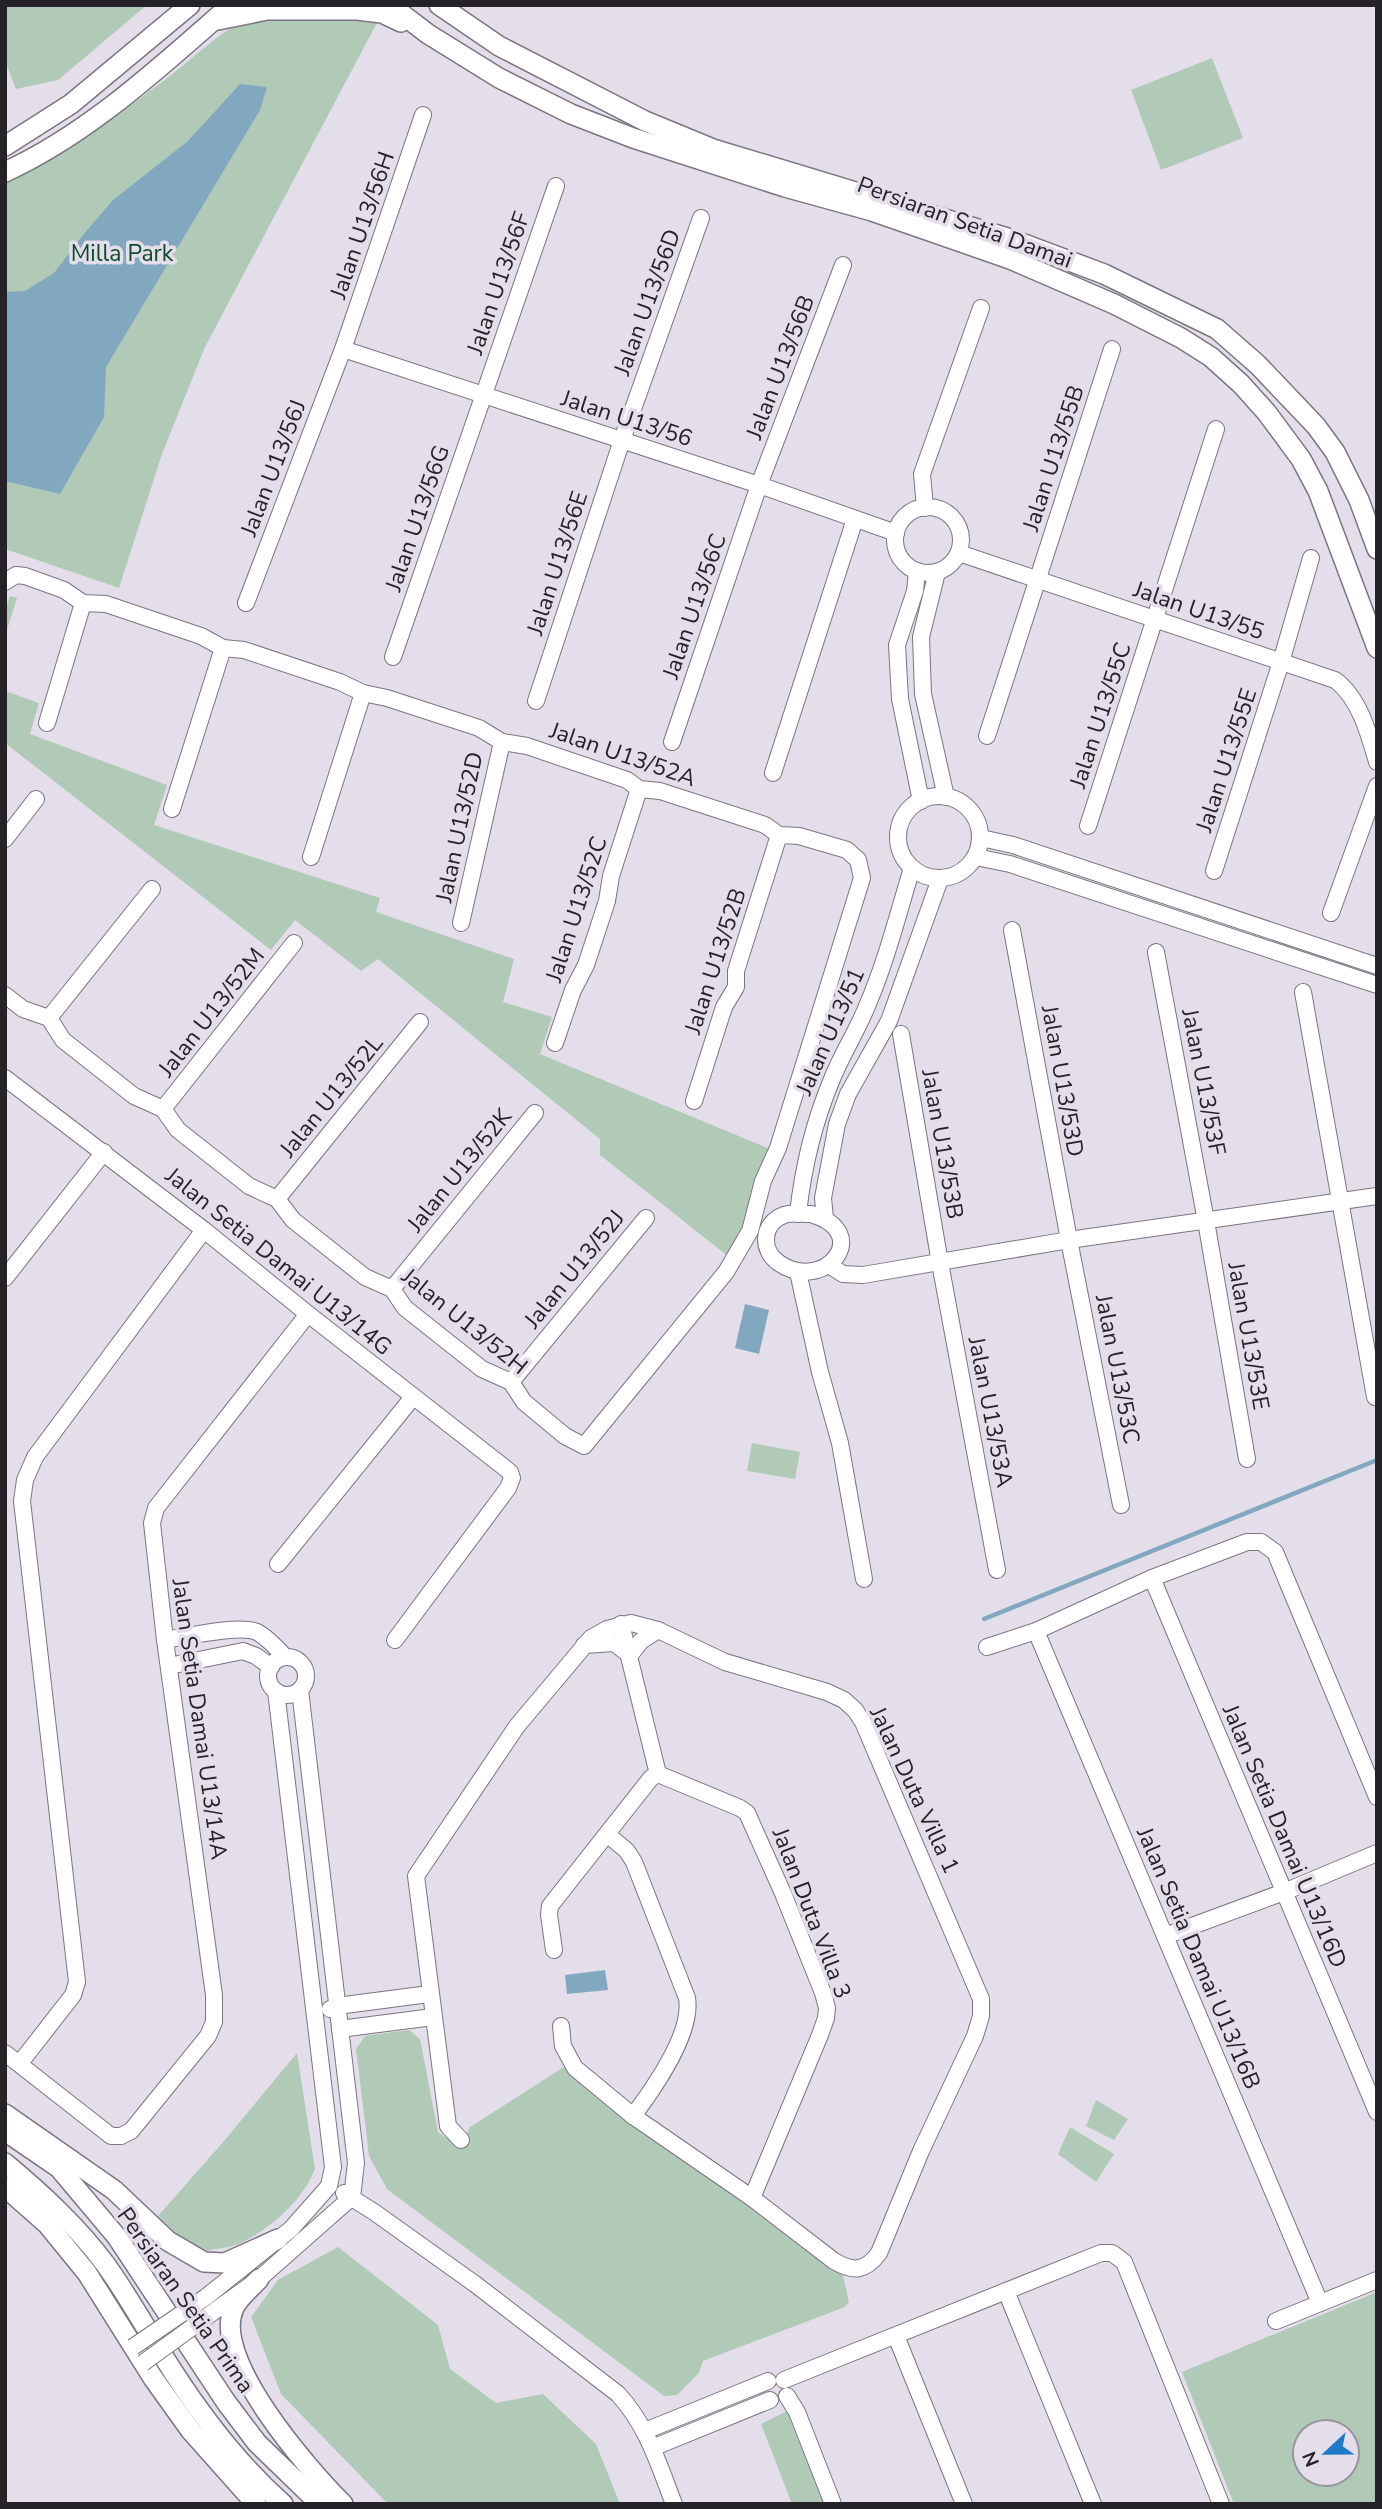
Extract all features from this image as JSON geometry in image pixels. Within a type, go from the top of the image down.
[{"type":"street","points":[[5,146],[71,104],[190,5]]},
{"type":"street","points":[[5,172],[84,126],[137,86],[231,5]]},
{"type":"street","name":"Persiaran Setia Damai","points":[[390,5],[428,34],[499,78],[571,114],[632,138],[872,212],[1010,259],[1114,304],[1181,338],[1211,357],[1267,412],[1301,459],[1318,491],[1377,648]]},
{"type":"street","name":"Persiaran Setia Damai","points":[[439,5],[474,30],[554,75],[645,121],[713,149],[1011,239],[1104,274],[1217,329],[1258,365],[1316,426],[1335,452],[1359,500],[1377,549]]},
{"type":"street","points":[[451,5],[474,30]]},
{"type":"street","points":[[213,22],[241,13],[267,10],[357,10],[382,13],[428,34]]},
{"type":"street","name":"Jalan U13/56H","points":[[343,349],[423,115]]},
{"type":"street","name":"Jalan U13/56F","points":[[484,395],[556,186]]},
{"type":"street","name":"Jalan U13/56D","points":[[622,440],[701,219]]},
{"type":"street","name":"Jalan U13/56B","points":[[760,485],[843,265]]},
{"type":"street","points":[[925,508],[922,474],[981,308]]},
{"type":"street","name":"Jalan U13/56","points":[[343,349],[760,485],[896,533]]},
{"type":"street","name":"Jalan U13/56J","points":[[246,603],[343,349]]},
{"type":"street","name":"Jalan U13/55B","points":[[987,736],[1112,349]]},
{"type":"street","name":"Jalan U13/56G","points":[[393,657],[484,395]]},
{"type":"street","name":"Jalan U13/55C","points":[[1088,826],[1216,429]]},
{"type":"street","name":"Jalan U13/56E","points":[[536,701],[622,440]]},
{"type":"street","name":"Jalan U13/56C","points":[[672,742],[760,485]]},
{"type":"street","points":[[925,508],[936,508],[955,521],[960,531],[959,553],[954,562],[937,572],[917,571],[902,560],[897,552],[896,533],[906,516],[925,508]]},
{"type":"street","points":[[773,773],[855,519]]},
{"type":"street","name":"Jalan U13/55","points":[[959,553],[1038,582],[1155,618],[1335,680],[1347,689],[1355,702],[1377,762]]},
{"type":"street","name":"Jalan U13/55E","points":[[1214,871],[1281,662],[1311,558]]},
{"type":"street","points":[[917,571],[915,591],[897,645],[900,699],[920,800]]},
{"type":"street","points":[[937,572],[921,637],[923,694],[946,797]]},
{"type":"street","name":"Jalan U13/52A","points":[[5,582],[16,575],[25,576],[64,590],[83,603],[106,604],[201,636],[223,648],[244,650],[340,682],[363,693],[387,698],[479,728],[502,742],[539,750],[627,780],[639,789],[660,791],[765,825],[779,835],[799,836],[846,850],[858,860],[862,878],[778,1148],[763,1181],[758,1234]]},
{"type":"street","points":[[47,723],[83,603]]},
{"type":"street","points":[[172,809],[223,648]]},
{"type":"street","points":[[311,856],[363,693]]},
{"type":"street","name":"Jalan U13/52D","points":[[461,923],[502,742]]},
{"type":"street","points":[[1331,913],[1377,786]]},
{"type":"street","name":"Jalan U13/52C","points":[[555,1043],[573,990],[586,965],[639,789]]},
{"type":"street","points":[[937,796],[960,802],[971,811],[978,824],[981,838],[976,857],[967,868],[954,876],[940,879],[925,876],[912,868],[900,849],[898,838],[904,816],[920,800],[937,796]]},
{"type":"street","points":[[5,839],[37,799]]},
{"type":"street","name":"Jalan U13/52B","points":[[694,1101],[724,1007],[736,987],[736,971],[779,835]]},
{"type":"street","points":[[981,838],[1013,845],[1377,966]]},
{"type":"street","points":[[976,857],[1010,864],[1377,985]]},
{"type":"street","name":"Jalan U13/51","points":[[798,1213],[806,1159],[818,1114],[880,972],[912,868]]},
{"type":"street","name":"Jalan U13/51","points":[[825,1218],[823,1198],[837,1124],[848,1094],[889,1021],[940,879]]},
{"type":"street","points":[[49,1018],[152,889]]},
{"type":"street","name":"Jalan U13/53D","points":[[1013,930],[1069,1241]]},
{"type":"street","name":"Jalan U13/52M","points":[[163,1109],[294,943]]},
{"type":"street","name":"Jalan U13/53F","points":[[1156,952],[1206,1221]]},
{"type":"street","points":[[1303,992],[1375,1397]]},
{"type":"street","name":"Jalan U13/52H","points":[[5,995],[23,1009],[49,1018],[63,1040],[134,1096],[163,1109],[178,1130],[249,1186],[277,1199],[293,1220],[365,1277],[392,1289],[405,1308],[482,1369],[511,1382],[524,1402],[565,1436],[584,1446],[758,1234]]},
{"type":"street","name":"Jalan U13/52L","points":[[277,1199],[420,1021]]},
{"type":"street","name":"Jalan U13/53B","points":[[901,1034],[940,1263]]},
{"type":"street","name":"Jalan Setia Damai U13/14G","points":[[5,1078],[104,1152],[505,1467],[512,1478],[509,1488],[395,1640]]},
{"type":"street","name":"Jalan U13/52K","points":[[392,1289],[535,1113]]},
{"type":"street","points":[[5,1278],[104,1152]]},
{"type":"street","points":[[832,1263],[832,1267],[843,1275],[863,1275],[1069,1241],[1377,1196]]},
{"type":"street","points":[[811,1214],[825,1218],[836,1227],[841,1241],[841,1252],[832,1263],[818,1269],[798,1272],[774,1260],[758,1234],[784,1215],[811,1214]]},
{"type":"street","name":"Jalan U13/52J","points":[[511,1382],[646,1218]]},
{"type":"street","name":"Jalan U13/53E","points":[[1206,1221],[1247,1459]]},
{"type":"street","points":[[5,2053],[20,2063],[73,1995],[77,1982],[22,1501],[25,1480],[35,1457],[204,1230]]},
{"type":"street","name":"Jalan U13/53C","points":[[1069,1241],[1121,1505]]},
{"type":"street","name":"Jalan U13/53A","points":[[940,1263],[997,1570]]},
{"type":"street","points":[[798,1272],[820,1372],[840,1443],[864,1579]]},
{"type":"street","name":"Jalan Setia Damai U13/14A","points":[[20,2063],[111,2136],[121,2136],[131,2131],[208,2036],[214,2022],[212,1981],[165,1640],[152,1523],[156,1508],[308,1314]]},
{"type":"street","points":[[278,1564],[413,1397]]},
{"type":"street","points":[[987,1647],[1036,1630],[1152,1578],[1247,1542],[1261,1542],[1275,1552],[1377,1797]]},
{"type":"street","name":"Jalan Setia Damai U13/16D","points":[[1152,1578],[1377,2112]]},
{"type":"street","points":[[461,2140],[448,2126],[416,1876],[517,1726],[584,1645],[597,1633],[621,1624],[657,1774],[650,1778],[550,1906],[554,1950]]},
{"type":"street","name":"Jalan Duta Villa 1","points":[[621,1624],[640,1624],[724,1662],[827,1692],[844,1700],[855,1710],[863,1722],[981,1999],[981,2017],[975,2036],[921,2151],[879,2253],[865,2268],[848,2269],[834,2261],[752,2198]]},
{"type":"street","points":[[165,1640],[228,1630],[254,1630],[270,1641],[285,1657]]},
{"type":"street","points":[[630,1655],[641,1641],[657,1630]]},
{"type":"street","name":"Jalan Setia Damai U13/16B","points":[[1036,1630],[1320,2303]]},
{"type":"street","points":[[584,1645],[614,1643],[630,1655]]},
{"type":"street","points":[[169,1666],[243,1651],[256,1656],[271,1667]]},
{"type":"street","points":[[285,1657],[297,1660],[304,1668],[306,1679],[300,1690],[356,2163],[352,2197],[259,2279],[216,2310],[138,2355],[291,2229],[329,2186],[333,2167],[276,1691],[269,1680],[271,1667],[285,1657]]},
{"type":"street","points":[[276,1691],[286,1695],[300,1690]]},
{"type":"street","points":[[283,1752],[288,1746],[300,1745],[307,1751]]},
{"type":"street","name":"Jalan Duta Villa 3","points":[[657,1774],[747,1813],[795,1921],[827,2008],[827,2018],[752,2198]]},
{"type":"street","points":[[607,1834],[627,1851],[634,1862],[687,1998],[689,2010],[666,2068],[633,2116]]},
{"type":"street","points":[[1165,1936],[1284,1892],[1377,1853]]},
{"type":"street","points":[[315,2016],[337,2006],[429,1994]]},
{"type":"street","points":[[340,2029],[433,2017]]},
{"type":"street","points":[[561,2026],[563,2046],[575,2068],[633,2116],[752,2198]]},
{"type":"street","points":[[5,2114],[114,2190],[167,2241],[204,2262],[225,2263],[278,2239]]},
{"type":"street","name":"Persiaran Setia Prima","points":[[5,2131],[59,2168],[117,2237],[226,2402],[257,2443],[320,2504]]},
{"type":"street","name":"Persiaran Setia Prima","points":[[5,2163],[43,2195],[83,2237],[106,2266],[195,2404],[227,2447],[283,2504]]},
{"type":"street","points":[[329,2186],[352,2197],[618,2394],[635,2413],[645,2431],[674,2504]]},
{"type":"street","points":[[5,2187],[47,2224],[87,2273],[138,2355],[191,2431],[256,2504]]},
{"type":"street","points":[[645,2431],[671,2420],[780,2386],[1006,2291],[1101,2253],[1112,2253],[1124,2262],[1222,2504]]},
{"type":"street","points":[[259,2279],[233,2308],[231,2329],[236,2357],[253,2392],[274,2422],[343,2504]]},
{"type":"street","points":[[1276,2321],[1377,2280]]},
{"type":"street","points":[[1006,2291],[1093,2504]]},
{"type":"street","points":[[896,2336],[964,2504]]},
{"type":"street","points":[[652,2448],[770,2400],[777,2402],[780,2386]]},
{"type":"street","points":[[780,2386],[797,2412],[833,2504]]},
{"type":"street","points":[[635,2413],[671,2420]]},
{"type":"street","points":[[663,2474],[668,2456],[681,2436]]},
{"type":"green space","points":[[5,5],[147,5],[58,80],[16,89],[5,61]]},
{"type":"green space","name":"Milla Park","points":[[248,19],[379,19],[205,347],[162,454],[119,588],[5,549],[5,183],[106,123],[214,40]]},
{"type":"green space","points":[[1212,58],[1243,138],[1161,170],[1131,90]]},
{"type":"green space","points":[[10,596],[17,598],[5,636],[5,610]]},
{"type":"green space","points":[[5,691],[39,703],[30,734],[167,785],[154,825],[380,898],[376,912],[514,959],[503,1002],[552,1017],[540,1054],[770,1149],[754,1181],[744,1222],[729,1257],[600,1155],[600,1139],[378,959],[361,971],[295,920],[271,950],[5,743]]},
{"type":"green space","points":[[752,1443],[800,1452],[795,1479],[747,1471]]},
{"type":"green space","points":[[409,2030],[420,2039],[438,2132],[460,2147],[470,2127],[567,2065],[842,2272],[849,2302],[845,2307],[703,2361],[699,2373],[677,2395],[664,2396],[387,2189],[369,2156],[356,2049],[365,2036]]},
{"type":"green space","points":[[297,2053],[315,2169],[310,2180],[295,2202],[265,2229],[239,2244],[205,2251],[179,2236],[158,2216]]},
{"type":"green space","points":[[1096,2100],[1128,2119],[1114,2140],[1086,2126]]},
{"type":"green space","points":[[1070,2127],[1114,2154],[1096,2182],[1058,2154]]},
{"type":"green space","points":[[338,2247],[438,2325],[450,2369],[496,2403],[543,2394],[596,2444],[620,2504],[388,2504],[281,2394],[251,2317],[278,2280]]},
{"type":"green space","points":[[1377,2292],[1377,2504],[1234,2504],[1182,2372]]},
{"type":"green space","points":[[787,2411],[824,2504],[792,2504],[761,2424]]},
{"type":"water","points":[[240,84],[267,87],[260,110],[106,367],[104,417],[60,494],[5,481],[5,292],[25,291],[54,273],[113,200],[188,141]]},
{"type":"water","points":[[745,1304],[769,1310],[759,1354],[735,1348]]},
{"type":"water","points":[[605,1970],[608,1990],[567,1994],[565,1975]]},
{"type":"waterway","points":[[984,1619],[1377,1460]]}]
